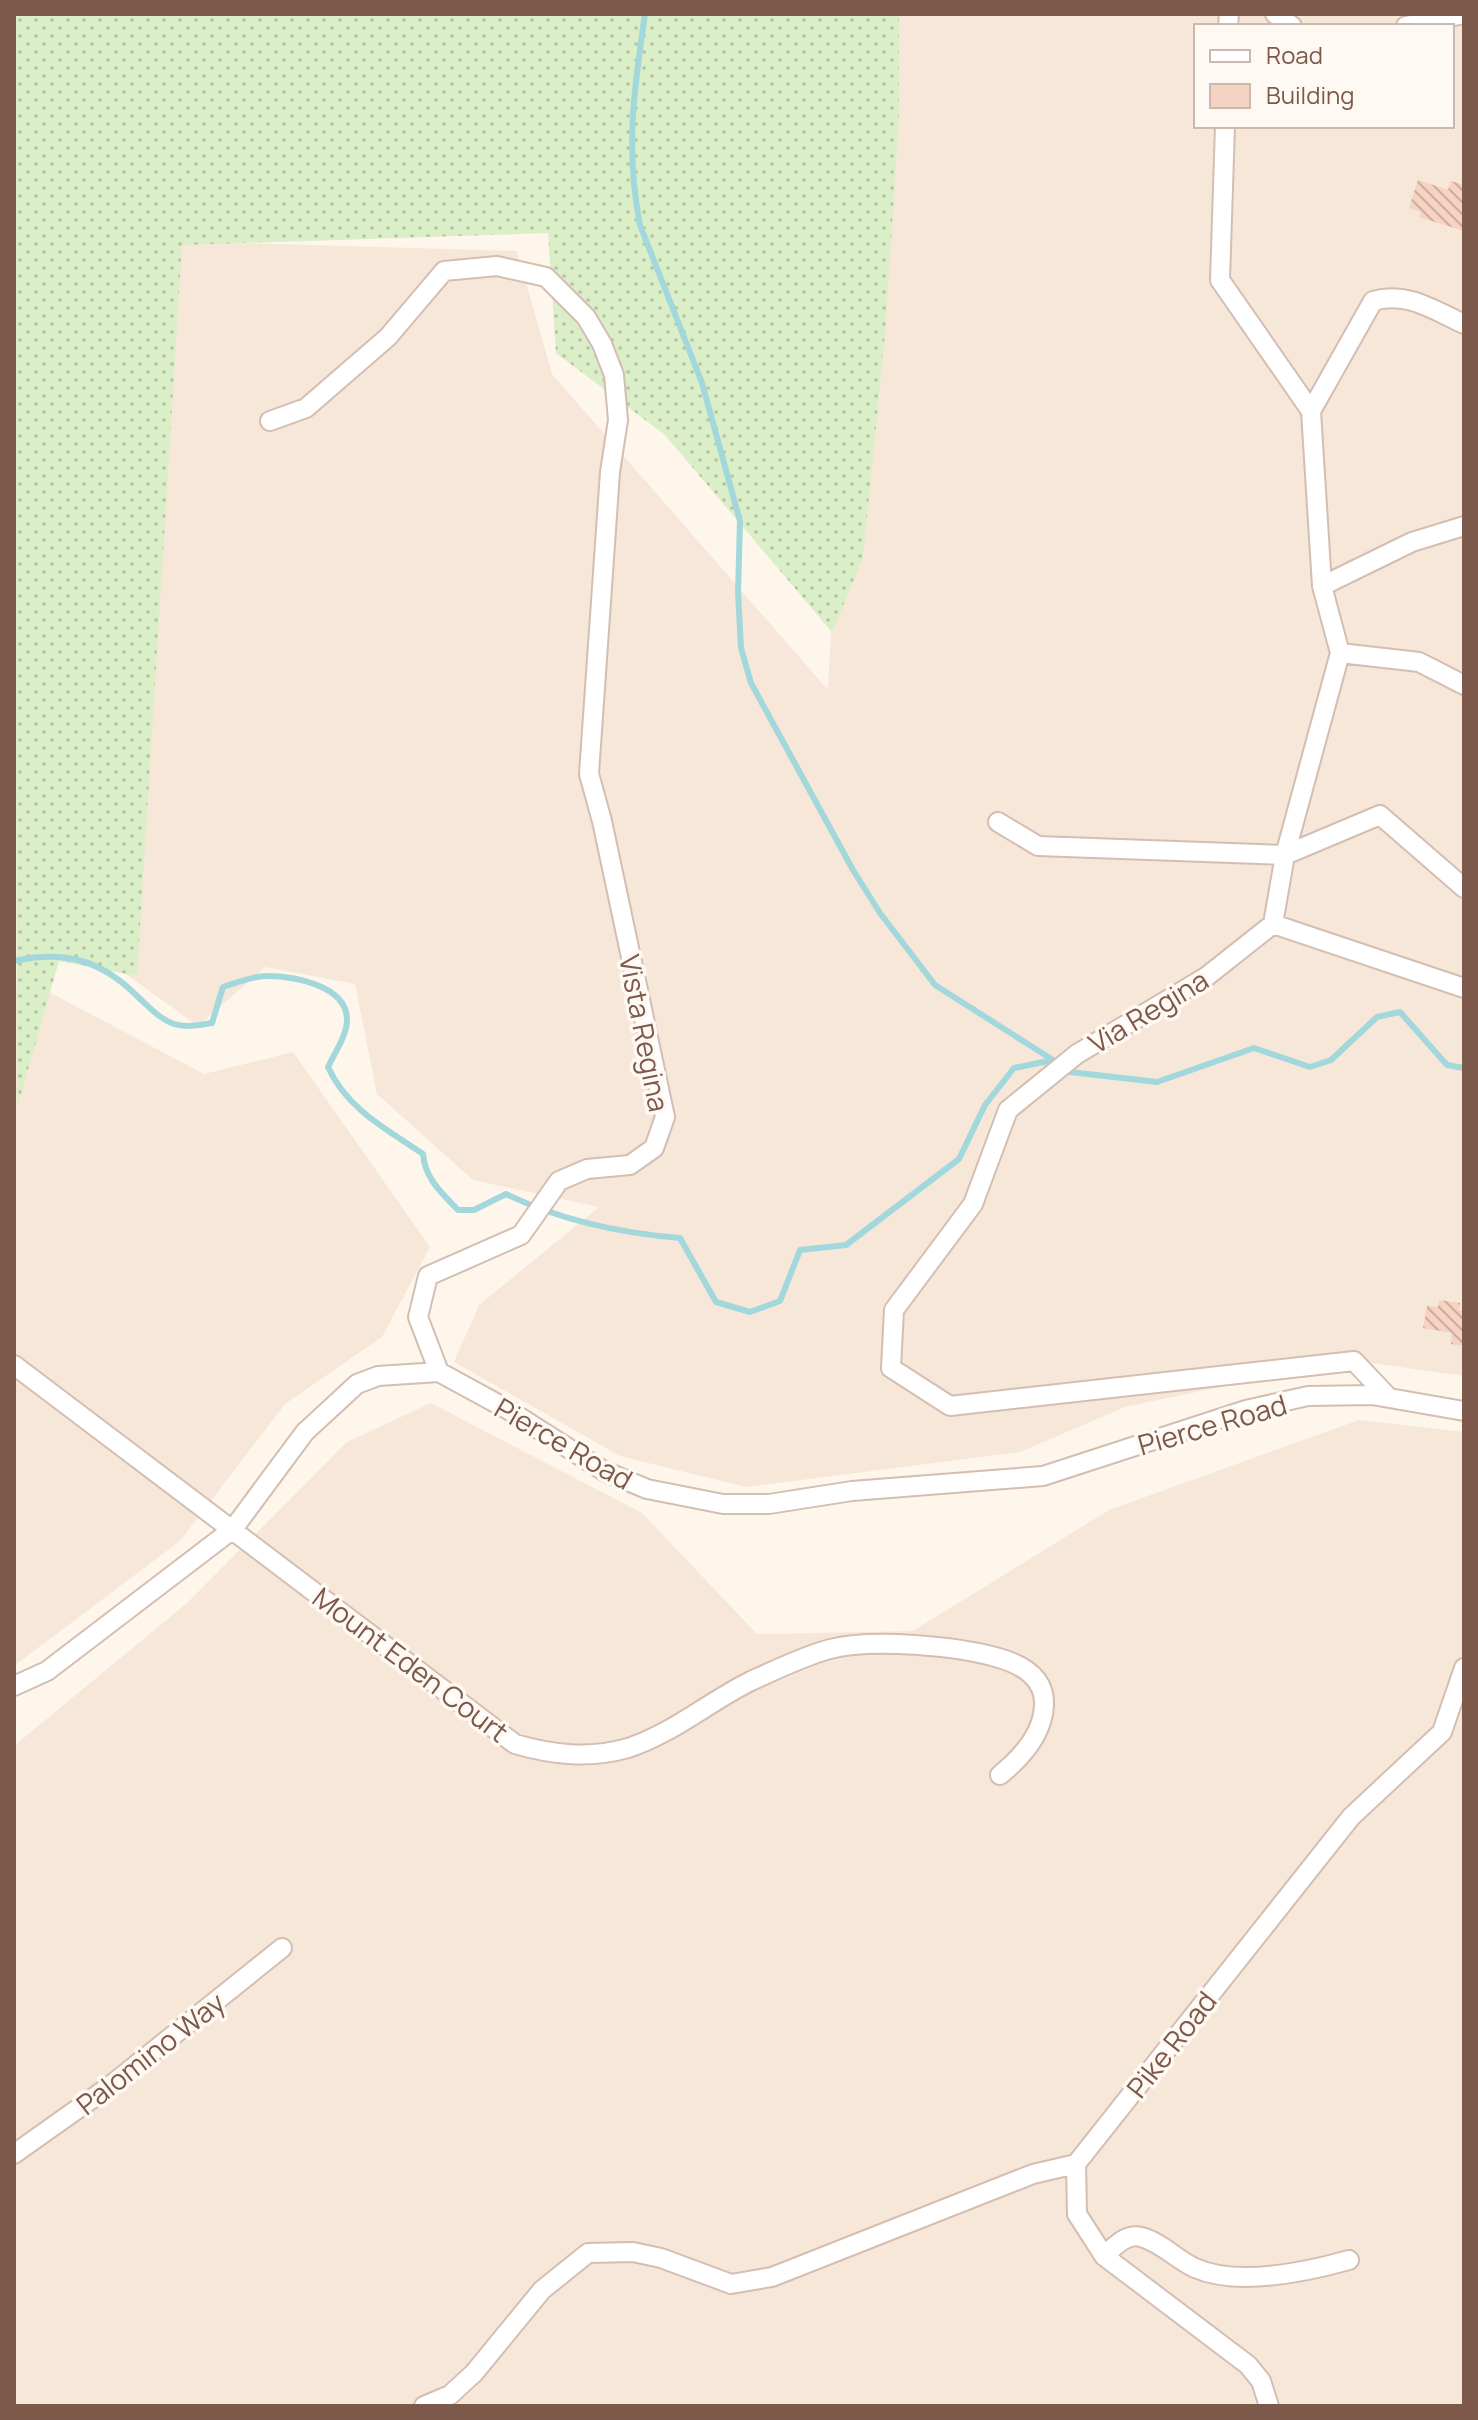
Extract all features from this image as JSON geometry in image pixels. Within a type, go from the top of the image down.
[{"type":"street","points":[[1416,24],[1464,14]]},
{"type":"street","points":[[1225,128],[1220,280],[1311,411],[1322,586],[1340,653],[1285,855],[1273,924],[1464,988]]},
{"type":"street","name":"Vista Regina","points":[[270,421],[306,408],[388,337],[444,271],[497,266],[533,272],[560,287],[586,317],[602,344],[614,375],[618,420],[603,551],[589,774],[602,821],[665,1117],[654,1148],[630,1165],[587,1169],[559,1181],[521,1235],[428,1276],[418,1317],[439,1372]]},
{"type":"street","points":[[1311,411],[1373,301],[1391,295],[1403,298],[1464,324]]},
{"type":"street","points":[[1322,586],[1412,542],[1464,526]]},
{"type":"street","points":[[1340,653],[1419,662],[1464,685]]},
{"type":"street","points":[[998,822],[1038,846],[1285,855],[1380,815],[1464,888]]},
{"type":"street","name":"Via Regina","points":[[1273,924],[1206,977],[1077,1054],[1008,1110],[973,1204],[894,1310],[891,1368],[950,1406],[1354,1361],[1389,1398]]},
{"type":"street","points":[[14,1365],[233,1529]]},
{"type":"street","points":[[14,1686],[47,1671],[233,1529],[305,1432],[357,1384],[378,1376],[439,1372]]},
{"type":"street","name":"Pierce Road","points":[[439,1372],[507,1409],[604,1471],[647,1489],[723,1504],[769,1504],[852,1491],[1043,1476],[1246,1410],[1308,1396],[1389,1398],[1464,1411]]},
{"type":"street","name":"Mount Eden Court","points":[[233,1529],[515,1744],[550,1754],[591,1755],[630,1747],[706,1709],[750,1682],[831,1649],[921,1646],[974,1650],[1013,1662],[1035,1676],[1045,1691],[1044,1712],[1038,1731],[1029,1747],[1000,1775]]},
{"type":"street","name":"Pike Road","points":[[1076,2164],[1351,1817],[1442,1732],[1464,1668]]},
{"type":"street","name":"Palomino Way","points":[[14,2154],[110,2086],[282,1948]]},
{"type":"street","points":[[424,2406],[450,2395],[474,2373],[542,2290],[588,2253],[633,2252],[661,2258],[731,2284],[772,2277],[1033,2174],[1076,2164],[1077,2214],[1104,2256],[1248,2365],[1261,2381],[1269,2406]]},
{"type":"street","points":[[1104,2256],[1126,2237],[1140,2236],[1193,2268],[1224,2274],[1294,2274],[1349,2260]]},
{"type":"shaded area","points":[[863,14],[1464,14],[1464,1376],[1350,1360],[1125,1407],[1020,1452],[746,1487],[620,1456],[454,1362],[479,1305],[599,1207],[473,1180],[377,1094],[355,984],[265,967],[198,1026],[94,951],[136,240],[517,251],[552,374],[828,690]]},
{"type":"shaded area","points":[[30,982],[204,1074],[293,1052],[430,1247],[382,1337],[285,1404],[180,1541],[14,1666],[14,990]]},
{"type":"shaded area","points":[[431,1403],[642,1513],[757,1634],[913,1631],[1109,1510],[1359,1420],[1464,1432],[1464,2406],[14,2406],[14,1746],[187,1603],[347,1442]]},
{"type":"green space","points":[[14,14],[899,14],[899,115],[885,334],[863,558],[832,632],[665,435],[556,353],[548,233],[182,245],[137,976],[59,961],[17,1108]]},
{"type":"building","points":[[1418,180],[1448,190],[1451,181],[1464,185],[1464,231],[1419,217],[1421,212],[1409,208]]},
{"type":"building","points":[[1439,1300],[1460,1303],[1459,1310],[1464,1311],[1464,1346],[1451,1344],[1452,1333],[1423,1328],[1427,1306],[1438,1307]]},
{"type":"waterway","points":[[645,14],[633,119],[635,197],[640,225],[702,383],[740,521],[738,592],[741,648],[751,683],[853,870],[880,913],[935,985],[1053,1060]]},
{"type":"waterway","points":[[14,961],[64,957],[94,965],[121,982],[163,1019],[183,1026],[212,1023],[223,987],[244,980],[277,976],[317,985],[338,998],[345,1008],[345,1032],[328,1067],[336,1082],[369,1117],[423,1154],[431,1178],[458,1210],[474,1210],[506,1194],[548,1212],[591,1224],[680,1238],[716,1302],[750,1312],[780,1301],[800,1250],[846,1245],[959,1159],[985,1105],[1014,1068],[1053,1060]]},
{"type":"waterway","points":[[1070,1072],[1157,1082],[1254,1048],[1310,1067],[1331,1060],[1377,1017],[1400,1012],[1447,1065],[1464,1068]]}]
